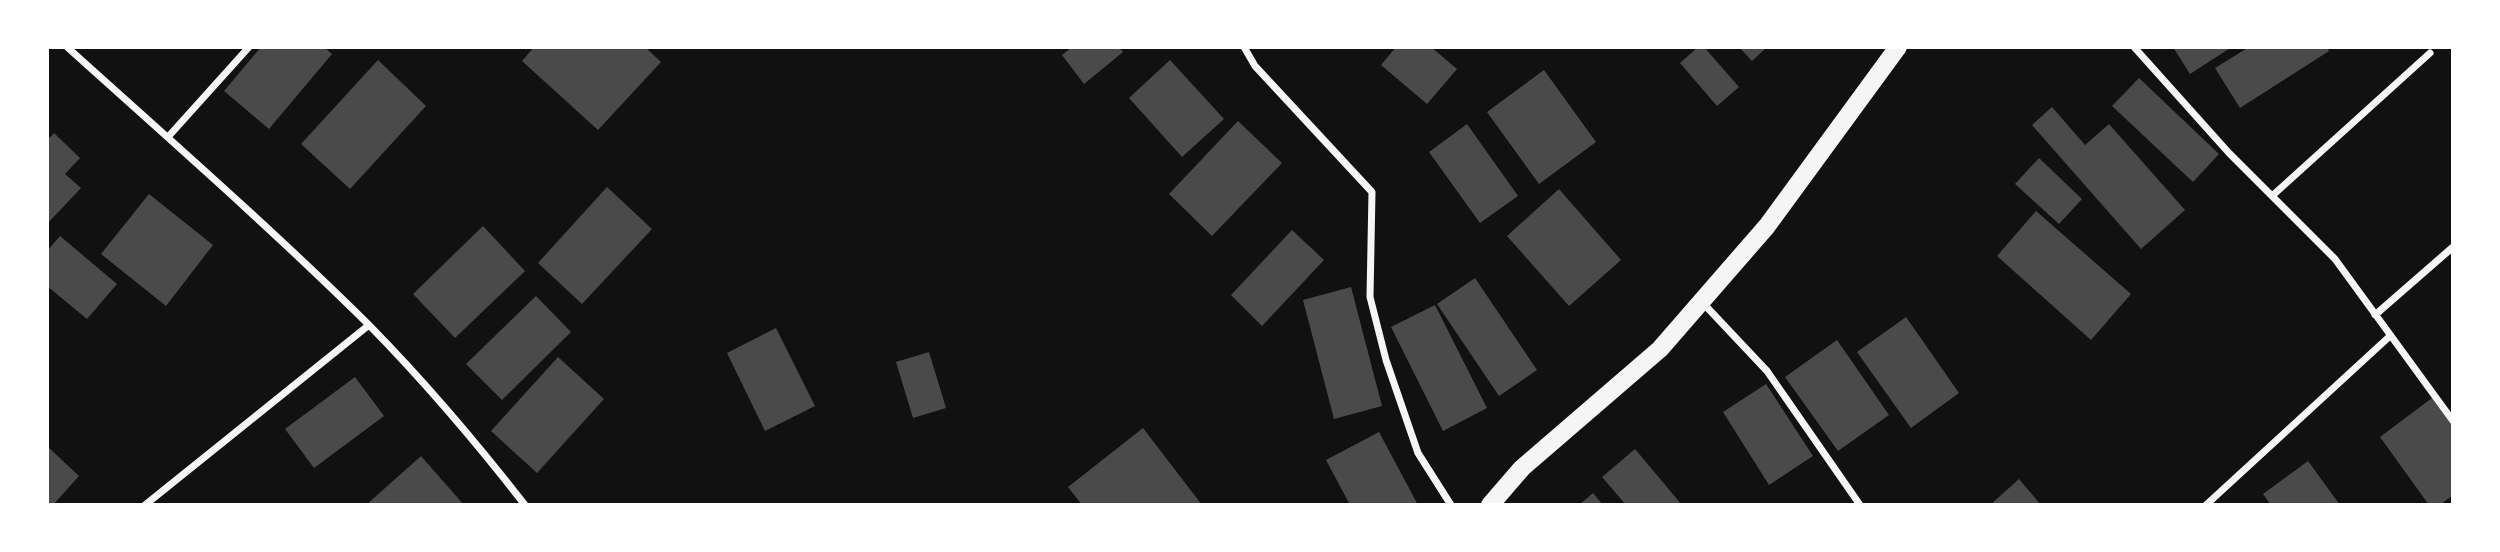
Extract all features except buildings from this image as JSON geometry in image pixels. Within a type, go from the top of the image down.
[{"type":"main road","points":[[1490,505],[1522,468],[1660,349],[1766,226],[1898,47]]},
{"type":"street","points":[[67,47],[168,137],[369,325],[475,442],[525,505]]},
{"type":"street","points":[[168,137],[249,47]]},
{"type":"street","points":[[1244,47],[1255,66],[1372,192],[1370,297],[1386,360],[1418,453],[1451,505]]},
{"type":"street","points":[[2134,47],[2229,153],[2335,259],[2453,421]]},
{"type":"street","points":[[2272,196],[2430,53]]},
{"type":"street","points":[[2375,315],[2453,247]]},
{"type":"street","points":[[1702,301],[1767,371],[1860,505]]},
{"type":"street","points":[[145,505],[369,325]]},
{"type":"street","points":[[2206,505],[2390,336]]}]
